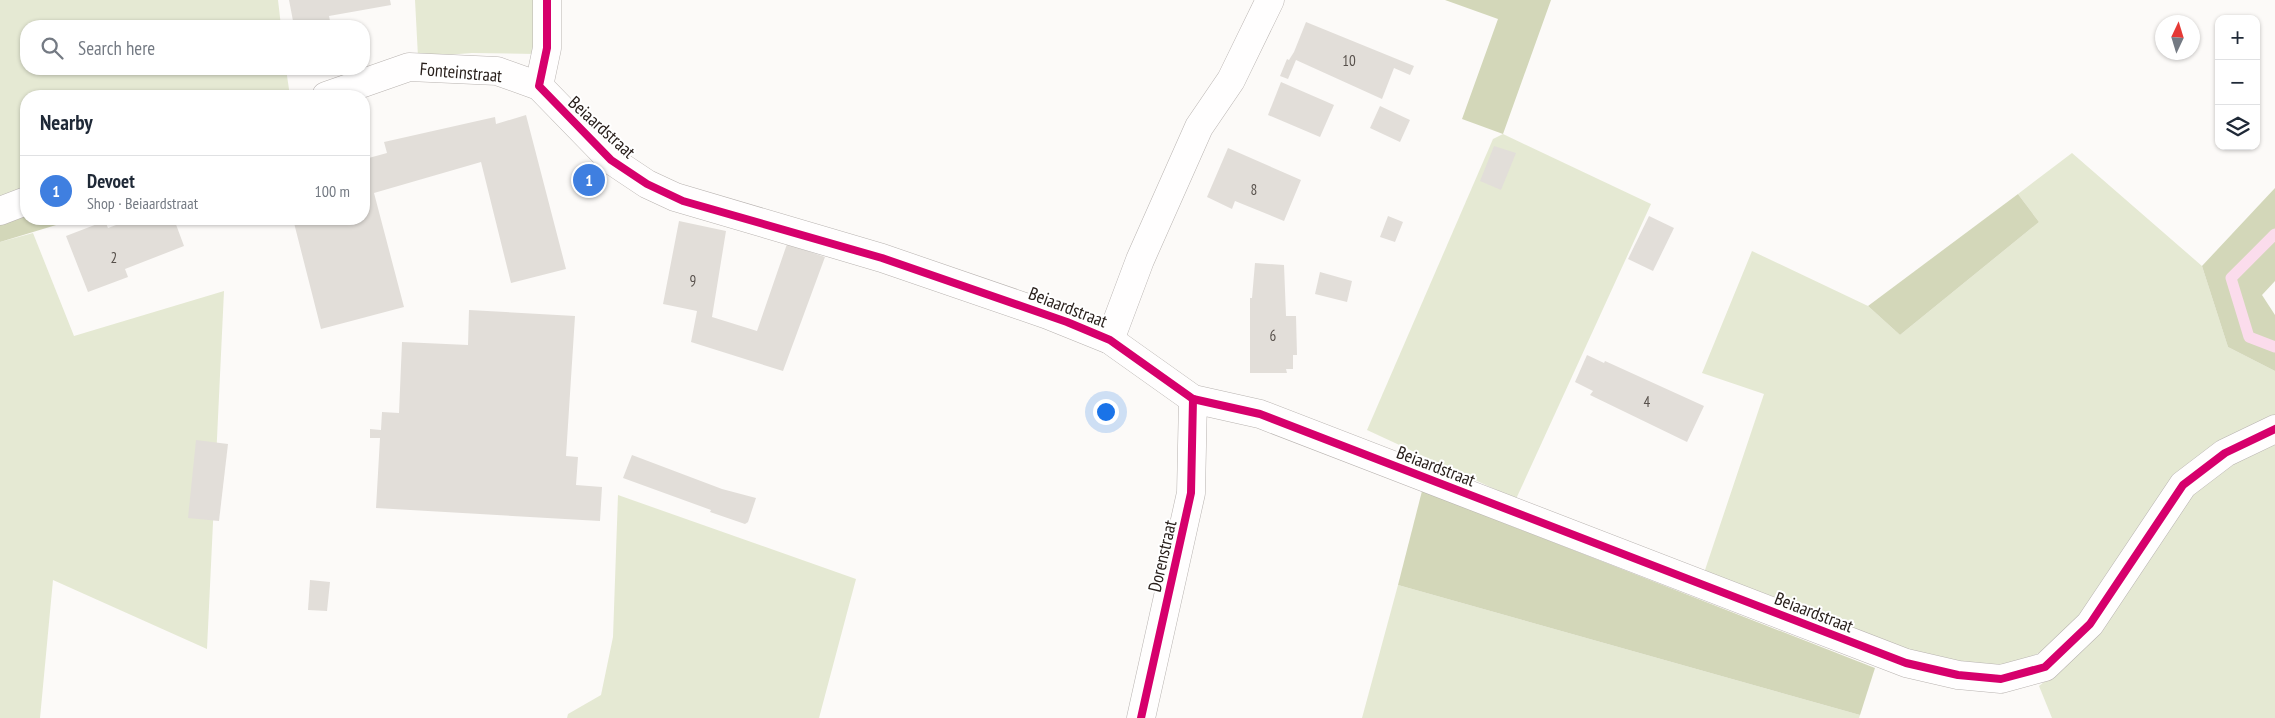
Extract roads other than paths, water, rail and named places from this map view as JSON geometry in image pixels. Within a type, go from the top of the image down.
[{"type":"street","points":[[539,86],[547,48],[547,0]]},
{"type":"street","name":"Beiaardstraat","points":[[1110,340],[1134,275],[1199,127],[1231,80],[1270,0]]},
{"type":"street","name":"Fonteinstraat","points":[[343,90],[409,67],[497,71],[539,86]]},
{"type":"street","name":"Beiaardstraat","points":[[539,86],[611,160],[647,184],[675,197],[948,280],[1048,315],[1110,340],[1193,399],[1260,414],[1906,663],[1958,675],[2001,679],[2045,667],[2090,624],[2183,485],[2225,453],[2275,429]]},
{"type":"street","points":[[0,211],[20,204]]},
{"type":"street","name":"Dorenstraat","points":[[1141,718],[1191,493],[1193,399]]},
{"type":"waterway","points":[[2275,234],[2231,278],[2249,337],[2275,347]]},
{"type":"place","name":"Devoet","points":[[589,180]]}]
